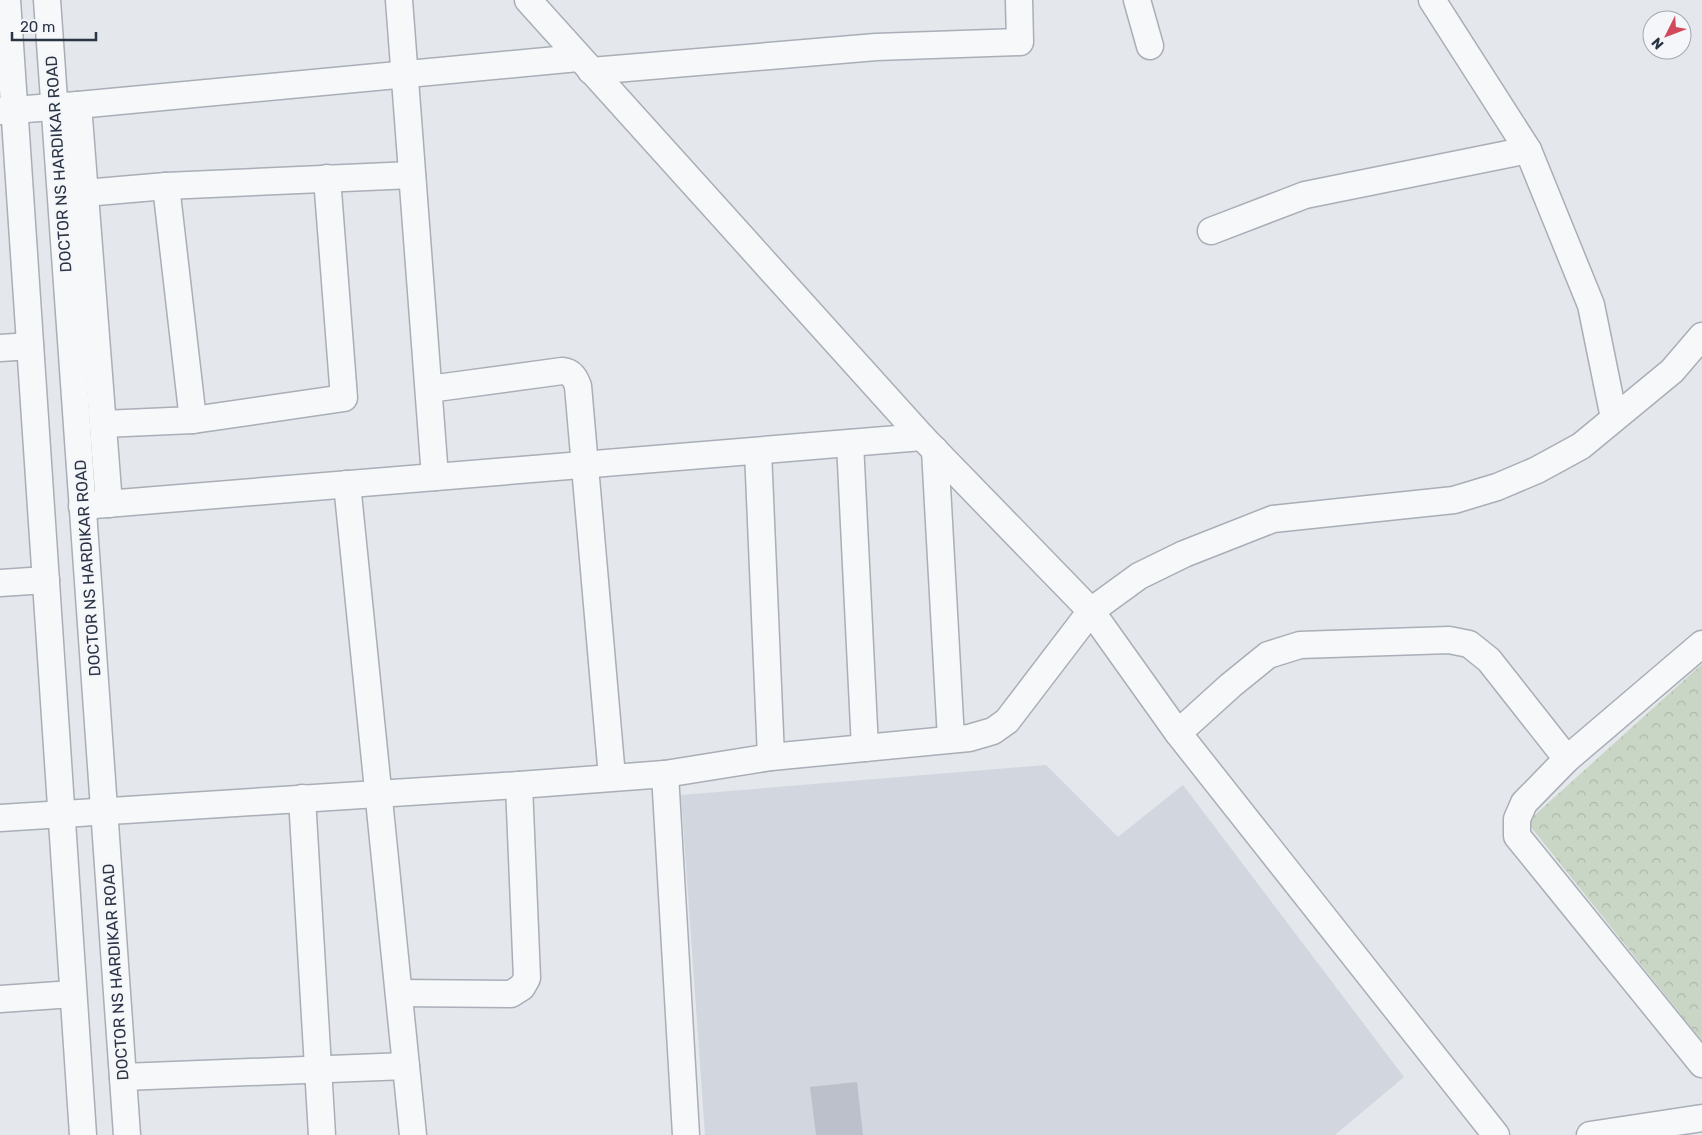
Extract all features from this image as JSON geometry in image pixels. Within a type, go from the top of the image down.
[{"type":"street","points":[[7,0],[7,110],[12,245],[30,346],[83,1135]]},
{"type":"street","name":"DOCTOR NS HARDIKAR ROAD","points":[[47,0],[66,106],[82,506],[127,1135]]},
{"type":"street","points":[[399,0],[434,477]]},
{"type":"street","points":[[528,0],[928,444],[1091,611],[1178,733],[1496,1135]]},
{"type":"street","points":[[7,110],[404,74],[876,47],[1020,42],[1019,0]]},
{"type":"street","points":[[1137,0],[1150,46]]},
{"type":"street","points":[[1432,0],[1528,150],[1591,305],[1614,418]]},
{"type":"street","points":[[66,106],[85,193],[109,504]]},
{"type":"street","points":[[1211,231],[1305,195],[1528,150]]},
{"type":"street","points":[[85,193],[166,186],[412,174]]},
{"type":"street","points":[[102,424],[193,420],[344,398],[326,178]]},
{"type":"street","points":[[166,186],[193,420]]},
{"type":"street","points":[[0,818],[665,774],[770,757],[969,738],[993,730],[1007,721],[1091,611],[1138,576],[1184,554],[1273,519],[1454,500],[1498,487],[1537,470],[1581,446],[1672,371],[1702,336]]},
{"type":"street","points":[[0,348],[30,346]]},
{"type":"street","points":[[429,390],[567,372],[575,377],[578,386],[586,465],[612,777]]},
{"type":"street","points":[[82,506],[850,443],[928,444]]},
{"type":"street","points":[[850,443],[865,748]]},
{"type":"street","points":[[928,444],[951,739]]},
{"type":"street","points":[[758,451],[770,757]]},
{"type":"street","points":[[347,484],[414,1135]]},
{"type":"street","points":[[0,583],[46,580]]},
{"type":"street","points":[[1178,733],[1268,655],[1284,649],[1300,645],[1449,640],[1468,644],[1489,660],[1567,759]]},
{"type":"street","points":[[1702,644],[1567,759],[1524,803],[1517,819],[1517,836],[1702,1064]]},
{"type":"street","points":[[665,774],[686,1135]]},
{"type":"street","points":[[399,993],[511,994],[522,987],[527,978],[519,785]]},
{"type":"street","points":[[302,798],[322,1135]]},
{"type":"street","points":[[0,999],[73,994]]},
{"type":"street","points":[[123,1077],[406,1066]]},
{"type":"street","points":[[1590,1135],[1691,1125]]},
{"type":"shaded area","points":[[1046,765],[1118,837],[1183,785],[1404,1077],[1335,1135],[705,1135],[681,795]]},
{"type":"green space","points":[[1702,664],[1702,1041],[1527,822]]},
{"type":"building","points":[[857,1082],[863,1135],[816,1135],[810,1087]]}]
